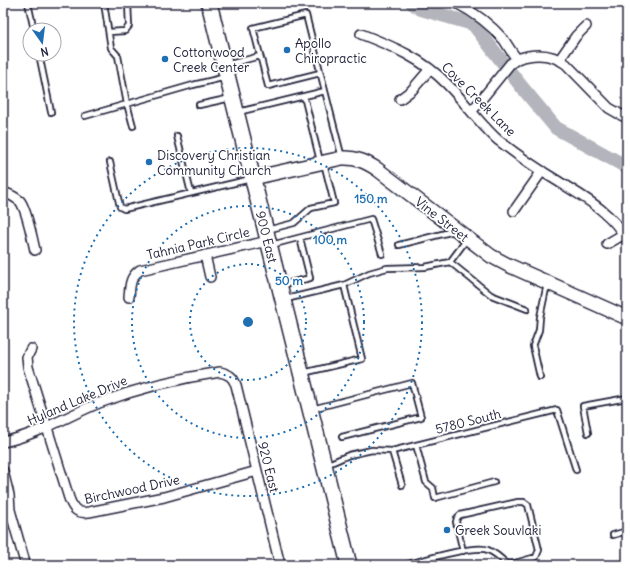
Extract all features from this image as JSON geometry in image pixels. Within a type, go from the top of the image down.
[{"type":"main road","name":"900 East","points":[[209,3],[325,466],[348,565]]},
{"type":"street","points":[[456,3],[468,9],[492,28],[503,40],[514,62]]},
{"type":"street","points":[[560,59],[576,36],[586,26]]},
{"type":"street","name":"Cove Creek Lane","points":[[361,34],[398,49],[430,69],[446,83],[481,123],[498,139],[542,171],[598,207],[608,215],[625,237]]},
{"type":"street","points":[[472,111],[514,62],[535,54],[545,54],[560,59],[610,108],[623,116]]},
{"type":"street","points":[[400,99],[412,90],[430,69]]},
{"type":"street","name":"Vine Street","points":[[253,178],[342,158],[356,158],[370,164],[499,260],[627,318]]},
{"type":"street","points":[[514,211],[542,171]]},
{"type":"street","points":[[3,192],[22,204],[35,250]]},
{"type":"street","points":[[607,244],[625,237]]},
{"type":"street","name":"Tahnia Park Circle","points":[[129,296],[131,280],[140,270],[268,239]]},
{"type":"street","points":[[205,255],[210,277]]},
{"type":"street","name":"Birchwood Drive","points":[[31,348],[27,357],[28,367],[72,507],[74,509],[80,512],[89,512],[164,497],[256,471]]},
{"type":"street","name":"Hyland Lake Drive","points":[[3,442],[32,434],[99,403],[136,390],[180,379],[215,373],[226,373],[231,376]]},
{"type":"street","name":"920 East","points":[[231,376],[236,385],[280,565]]},
{"type":"street","points":[[3,471],[9,495],[10,510],[24,559]]},
{"type":"lane","points":[[28,3],[32,22]]},
{"type":"lane","points":[[104,3],[111,48],[118,56],[127,104],[133,126]]},
{"type":"lane","points":[[109,32],[125,31],[129,26],[128,3]]},
{"type":"lane","points":[[320,73],[268,86],[253,28],[306,15],[342,158]]},
{"type":"lane","points":[[85,116],[193,85],[260,56]]},
{"type":"lane","points":[[41,62],[51,112]]},
{"type":"lane","points":[[236,112],[325,91]]},
{"type":"lane","points":[[268,239],[294,223],[311,208],[334,203],[304,96]]},
{"type":"lane","points":[[199,105],[232,97]]},
{"type":"lane","points":[[177,136],[191,193]]},
{"type":"lane","points":[[110,162],[120,208],[124,209],[253,178]]},
{"type":"lane","points":[[268,239],[300,238],[371,219],[382,254]]},
{"type":"lane","points":[[399,245],[457,230]]},
{"type":"lane","points":[[281,293],[310,278],[300,238]]},
{"type":"lane","points":[[281,293],[344,285],[369,273],[387,268],[425,267],[450,262],[468,238]]},
{"type":"lane","points":[[450,262],[491,295],[527,310]]},
{"type":"lane","points":[[540,377],[533,346],[539,330],[544,292],[547,282]]},
{"type":"lane","points":[[301,374],[362,359],[344,285]]},
{"type":"lane","points":[[310,409],[412,383],[421,417],[342,437]]},
{"type":"lane","points":[[588,433],[583,406],[627,398]]},
{"type":"lane","name":"5780 South","points":[[325,466],[349,455],[372,450],[392,451],[557,410],[576,470]]},
{"type":"lane","points":[[416,445],[426,482],[433,488],[435,498],[494,482]]},
{"type":"lane","points":[[392,451],[402,485]]},
{"type":"lane","points":[[405,565],[474,549],[487,549],[508,565],[536,557],[540,550],[528,505],[524,502],[518,502],[460,515],[456,522],[463,551]]},
{"type":"lane","points":[[613,535],[627,531]]},
{"type":"waterway","points":[[412,3],[421,9],[473,24],[556,128],[627,167]]},
{"type":"place","name":"Apollo Chiropractic","points":[[287,50]]},
{"type":"place","name":"Cottonwood Creek Center","points":[[165,59]]},
{"type":"place","name":"Discovery Christian Community Church","points":[[149,162]]},
{"type":"place","name":"Greek Souvlaki","points":[[447,530]]}]
